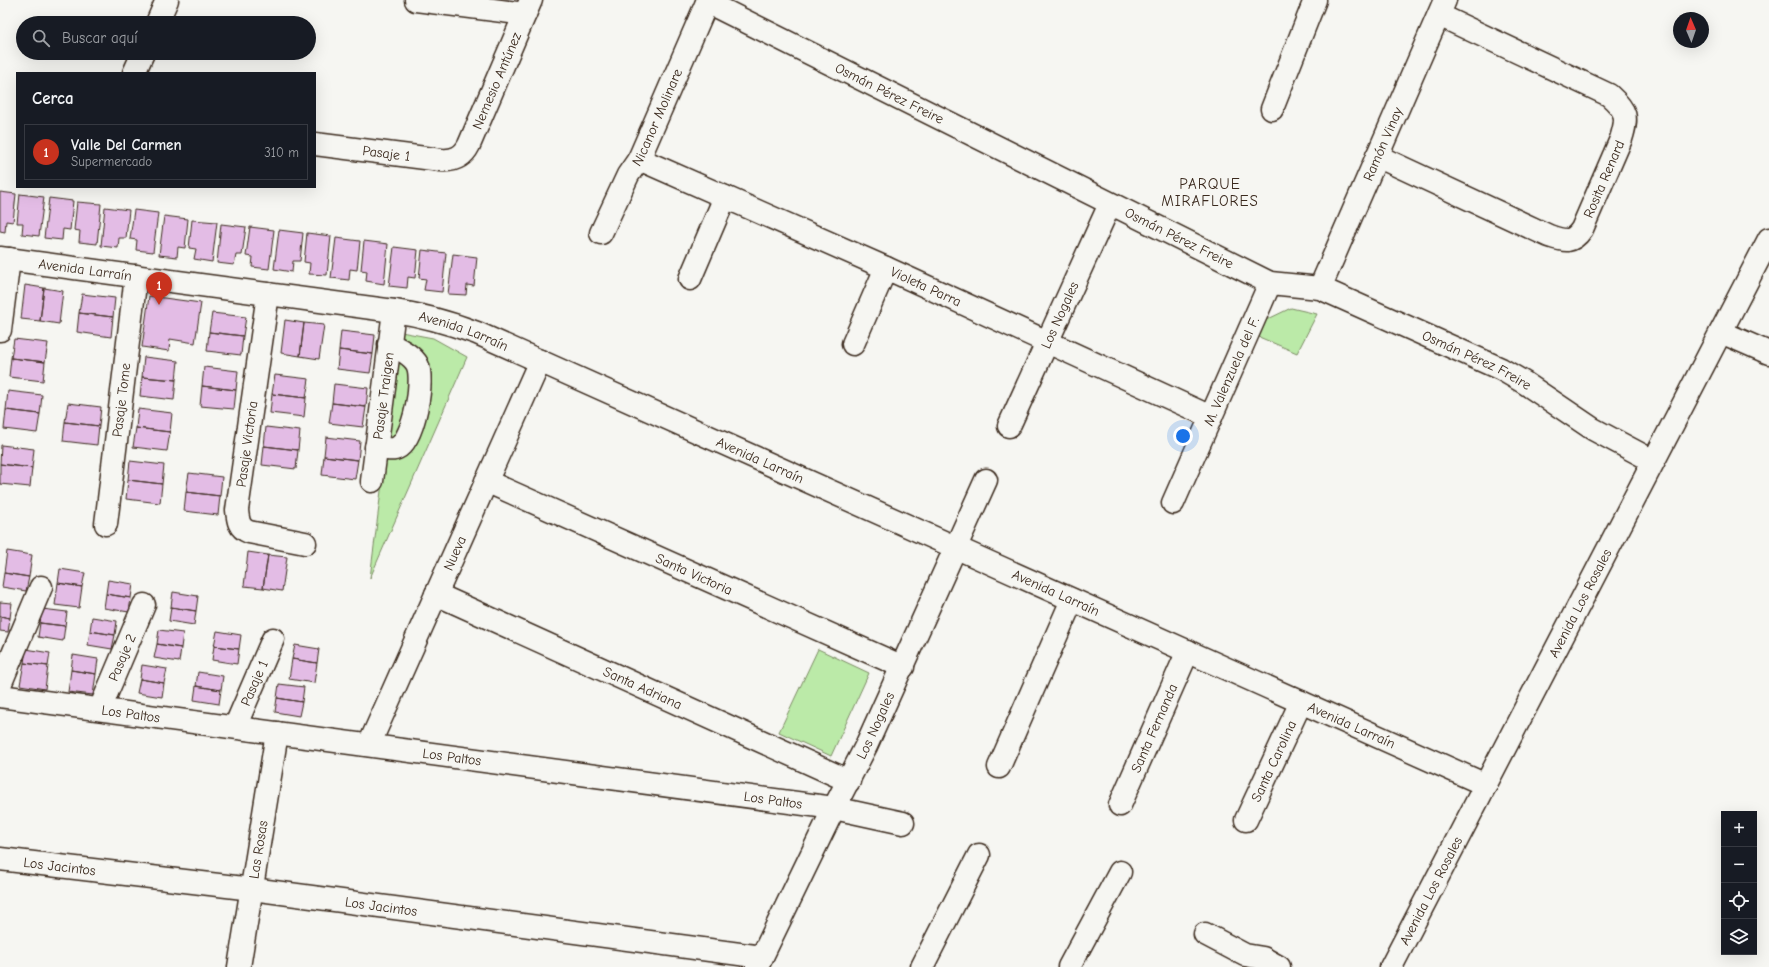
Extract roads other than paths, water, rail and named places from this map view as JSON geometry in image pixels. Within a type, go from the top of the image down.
[{"type":"street","points":[[160,16],[167,0]]},
{"type":"street","points":[[416,0],[528,7]]},
{"type":"street","points":[[1272,109],[1316,0]]},
{"type":"street","name":"Nicanor Molinare","points":[[601,233],[628,175],[639,159],[708,1]]},
{"type":"street","name":"Osmán Pérez Freire","points":[[708,1],[1270,284],[1320,288],[1501,369],[1525,383],[1593,429],[1653,461]]},
{"type":"street","name":"Nemesio Antúnez","points":[[458,158],[469,145],[528,7]]},
{"type":"street","name":"Ramón Vinay","points":[[1320,288],[1442,8]]},
{"type":"street","name":"Rosita Renard","points":[[1377,156],[1560,240],[1570,240],[1577,237],[1582,230],[1621,139],[1626,114],[1619,104],[1609,95],[1442,8]]},
{"type":"street","points":[[134,72],[140,60]]},
{"type":"street","name":"Pasaje 1","points":[[316,144],[447,161],[458,158]]},
{"type":"street","name":"Violeta Parra","points":[[639,159],[886,268],[1211,417]]},
{"type":"street","points":[[690,279],[726,197]]},
{"type":"street","name":"Los Nogales","points":[[1009,426],[1110,204]]},
{"type":"street","name":"Avenida Los Rosales","points":[[1391,967],[1653,461],[1768,245]]},
{"type":"street","points":[[0,330],[4,258]]},
{"type":"street","name":"Avenida Larraín","points":[[4,258],[394,311],[437,319],[457,326],[540,361],[956,546],[1072,600],[1486,785]]},
{"type":"street","points":[[853,344],[886,268]]},
{"type":"street","name":"Pasaje Tome","points":[[106,524],[136,276]]},
{"type":"street","name":"M. Valenzuela del F.","points":[[1173,503],[1270,284]]},
{"type":"street","name":"Pasaje Victoria","points":[[268,294],[237,510],[238,519],[243,530],[306,543]]},
{"type":"street","name":"Pasaje Traigen","points":[[372,481],[394,311]]},
{"type":"street","points":[[1721,332],[1769,353]]},
{"type":"street","points":[[376,447],[395,449],[401,445],[405,441],[416,413],[419,380],[416,363],[411,357],[389,344]]},
{"type":"street","name":"Nueva","points":[[369,745],[540,361]]},
{"type":"street","name":"Los Nogales","points":[[759,962],[834,808],[849,781],[903,667],[986,480]]},
{"type":"street","name":"Santa Victoria","points":[[486,481],[903,667]]},
{"type":"street","points":[[0,685],[42,587]]},
{"type":"street","name":"Santa Adriana","points":[[436,594],[849,781]]},
{"type":"street","points":[[999,767],[1072,600]]},
{"type":"street","name":"Pasaje 2","points":[[100,709],[144,605]]},
{"type":"street","name":"Pasaje 1","points":[[235,727],[273,638]]},
{"type":"street","name":"Santa Fernanda","points":[[1120,805],[1188,651]]},
{"type":"street","name":"Los Paltos","points":[[0,696],[834,808],[903,822]]},
{"type":"street","name":"Santa Carolina","points":[[1246,820],[1301,702]]},
{"type":"street","name":"Las Rosas","points":[[239,967],[277,733]]},
{"type":"street","points":[[922,967],[979,855]]},
{"type":"street","name":"Los Jacintos","points":[[0,859],[252,889],[759,962]]},
{"type":"street","points":[[1069,967],[1120,872]]},
{"type":"street","points":[[1205,934],[1245,955],[1263,958],[1279,967]]},
{"type":"place","name":"Valle Del Carmen","points":[[159,305]]},
{"type":"district","name":"PARQUE MIRAFLORES","points":[[1210,192]]}]
